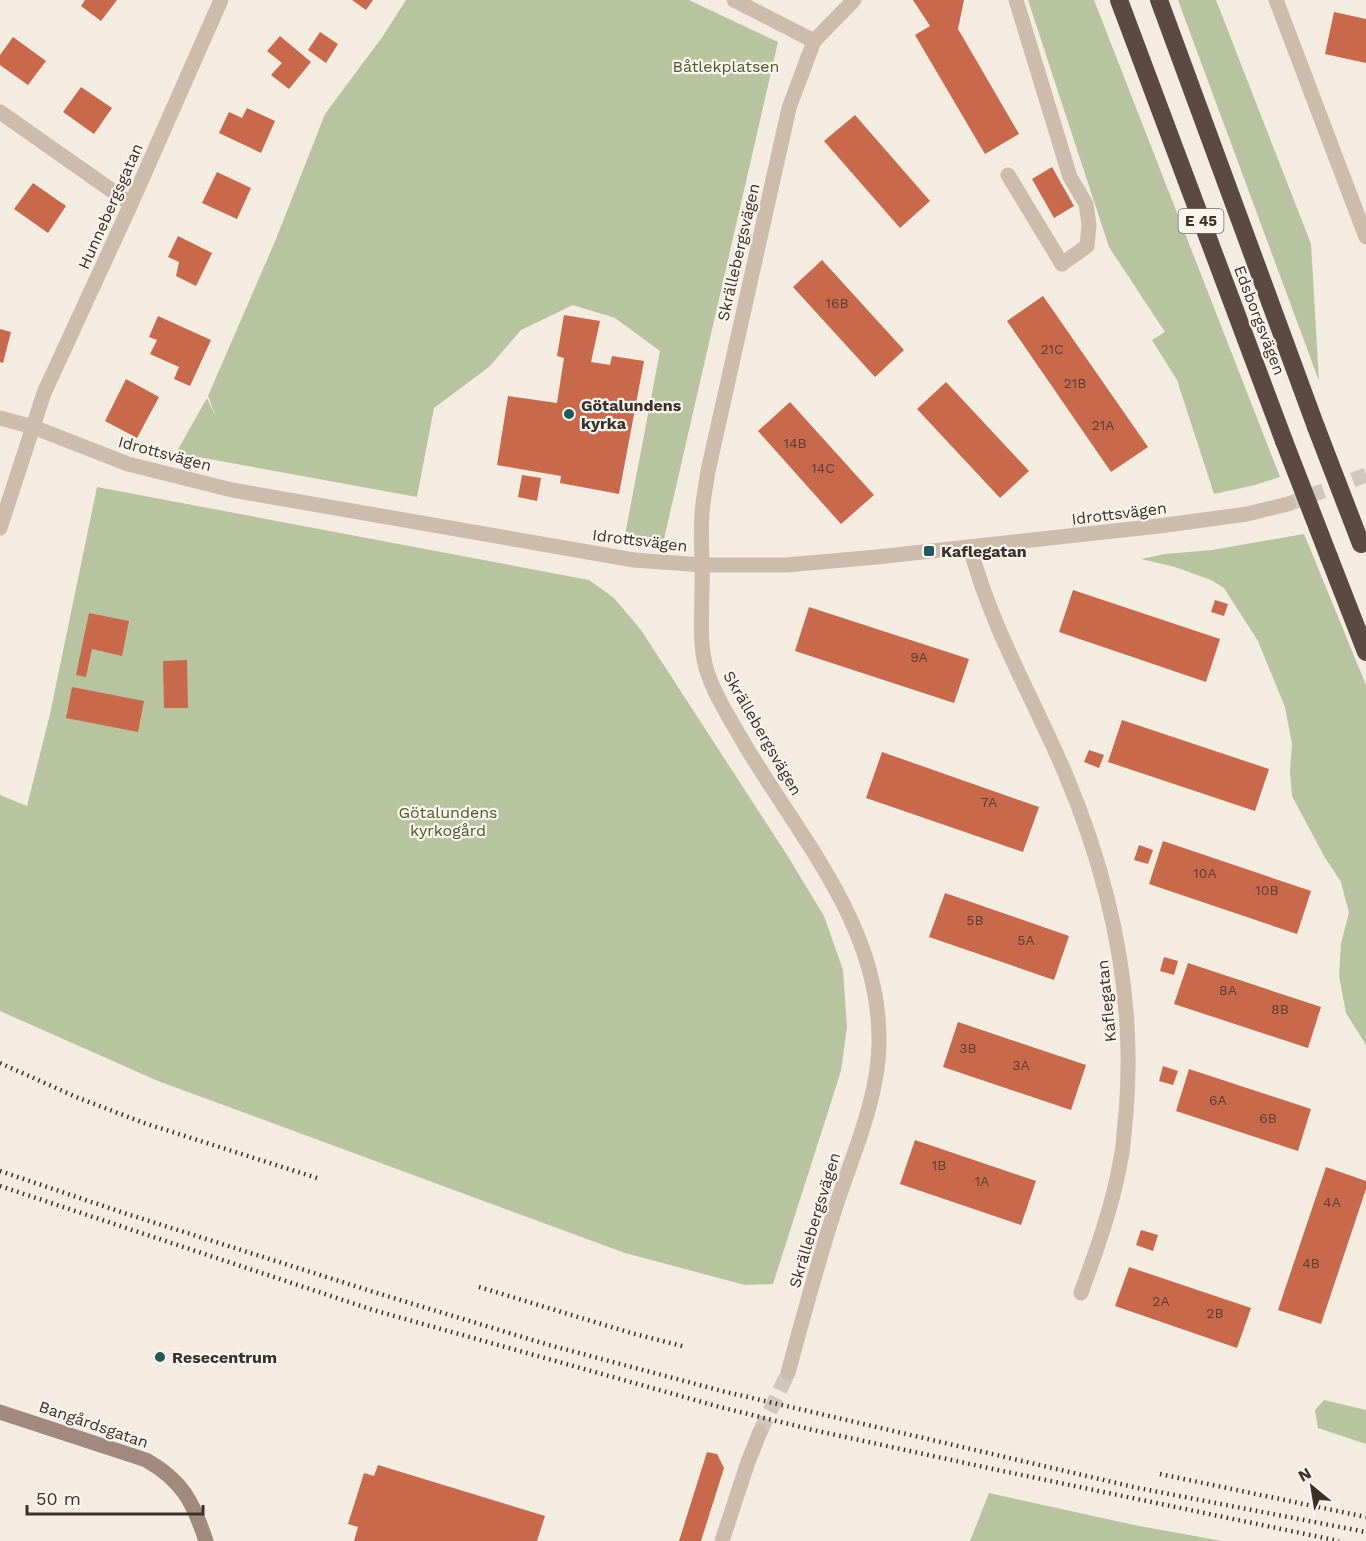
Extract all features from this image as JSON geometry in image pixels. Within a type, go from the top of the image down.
[{"type":"highway","name":"Edsborgsvägen","points":[[1119,0],[1284,441],[1366,652]]},
{"type":"highway","name":"Edsborgsvägen","points":[[1159,0],[1363,551]]},
{"type":"street","name":"Hunnebergsgatan","points":[[0,528],[44,393],[221,0]]},
{"type":"street","points":[[734,0],[814,41]]},
{"type":"street","name":"Skrällebergsvägen","points":[[788,1373],[823,1247],[870,1100],[877,1066],[878,1029],[866,959],[856,927],[840,894],[732,722],[706,670],[702,625],[702,514],[708,471],[789,108],[814,41],[854,0]]},
{"type":"street","points":[[1008,175],[1062,264],[1087,246],[1089,225],[1086,204],[1070,177],[1017,0]]},
{"type":"street","points":[[1276,0],[1366,237]]},
{"type":"street","points":[[0,112],[131,204]]},
{"type":"street","name":"Idrottsvägen","points":[[0,418],[33,427],[129,464],[232,490],[634,560],[703,565],[816,563],[970,548],[1247,514],[1288,504]]},
{"type":"street","name":"Kaflegatan","points":[[970,548],[991,614],[1051,741],[1091,837],[1110,902],[1125,990],[1129,1075],[1122,1157],[1107,1219],[1082,1293]]},
{"type":"street","name":"Bangårdsgatan","points":[[0,1412],[146,1460],[166,1471],[189,1497],[206,1541]]},
{"type":"street","points":[[722,1541],[760,1432]]},
{"type":"green space","name":"Båtlekplatsen","points":[[406,0],[689,0],[778,42],[664,539],[625,535],[660,351],[615,318],[573,305],[521,330],[489,367],[434,408],[417,497],[176,453],[207,398],[216,417],[208,396],[276,239],[325,114],[383,36]]},
{"type":"green space","points":[[1028,0],[1094,0],[1280,477],[1214,494],[1177,380],[1152,340],[1165,332],[1109,247]]},
{"type":"green space","points":[[1178,0],[1216,0],[1311,244],[1319,381]]},
{"type":"green space","name":"Götalundens kyrkogård","points":[[97,487],[589,580],[614,598],[641,630],[787,855],[824,916],[843,970],[847,1027],[841,1071],[773,1284],[745,1285],[625,1253],[158,1081],[0,1011],[0,795],[27,806],[50,714]]},
{"type":"green space","points":[[1304,534],[1366,685],[1366,1045],[1346,1013],[1339,976],[1341,943],[1349,913],[1341,882],[1324,856],[1292,796],[1290,771],[1292,744],[1285,707],[1258,641],[1224,588],[1211,580],[1175,567],[1141,559],[1165,554],[1212,550]]},
{"type":"green space","points":[[1324,1400],[1366,1410],[1366,1444],[1318,1428],[1315,1410]]},
{"type":"green space","points":[[989,1493],[1134,1525],[1222,1541],[970,1541]]},
{"type":"building","points":[[85,0],[117,0],[101,21],[81,6]]},
{"type":"building","points":[[352,0],[373,0],[366,10]]},
{"type":"building","points":[[913,0],[964,0],[958,29],[1019,134],[985,154],[915,35],[930,26]]},
{"type":"building","points":[[1334,12],[1366,19],[1366,63],[1325,54]]},
{"type":"building","points":[[320,32],[338,44],[326,63],[308,50]]},
{"type":"building","points":[[280,36],[311,62],[289,89],[271,75],[282,63],[267,51]]},
{"type":"building","points":[[13,37],[46,61],[28,85],[0,65],[0,55]]},
{"type":"building","points":[[81,87],[112,108],[94,134],[63,112]]},
{"type":"building","points":[[247,108],[275,121],[261,153],[219,133],[229,112],[242,118]]},
{"type":"building","points":[[855,115],[930,201],[900,228],[824,141]]},
{"type":"building","points":[[1052,167],[1074,206],[1054,218],[1032,179]]},
{"type":"building","points":[[217,172],[251,188],[237,219],[202,203]]},
{"type":"building","points":[[33,183],[66,206],[48,233],[14,209]]},
{"type":"building","points":[[178,236],[212,253],[196,286],[176,276],[179,262],[168,257]]},
{"type":"building","points":[[822,260],[904,350],[875,377],[793,287]]},
{"type":"building","points":[[1043,296],[1148,447],[1111,472],[1007,321]]},
{"type":"building","name":"Götalundens kyrka","points":[[564,315],[600,321],[591,362],[610,365],[612,356],[644,361],[619,494],[560,483],[561,476],[497,465],[508,396],[557,403],[564,358],[557,356]]},
{"type":"building","points":[[158,316],[211,340],[190,386],[174,379],[179,367],[150,354],[157,340],[149,337]]},
{"type":"building","points":[[0,329],[11,332],[3,363],[0,362]]},
{"type":"building","points":[[126,379],[159,397],[137,438],[105,421]]},
{"type":"building","points":[[946,382],[1029,471],[1000,498],[917,409]]},
{"type":"building","points":[[790,402],[874,495],[841,524],[758,431]]},
{"type":"building","points":[[522,475],[541,478],[537,501],[518,497]]},
{"type":"building","points":[[1073,590],[1220,639],[1206,682],[1059,632]]},
{"type":"building","points":[[1215,600],[1228,604],[1224,616],[1211,612]]},
{"type":"building","points":[[809,607],[969,659],[954,703],[795,651]]},
{"type":"building","points":[[89,613],[129,621],[122,656],[92,649],[86,677],[76,675]]},
{"type":"building","points":[[187,660],[188,708],[164,708],[163,661]]},
{"type":"building","points":[[72,687],[144,701],[138,732],[66,718]]},
{"type":"building","points":[[1122,720],[1269,769],[1255,811],[1108,762]]},
{"type":"building","points":[[1089,750],[1104,755],[1099,768],[1084,762]]},
{"type":"building","points":[[882,752],[1039,807],[1023,852],[866,798]]},
{"type":"building","points":[[1163,841],[1311,891],[1297,934],[1149,884]]},
{"type":"building","points":[[1139,845],[1153,850],[1148,864],[1134,860]]},
{"type":"building","points":[[945,893],[1069,936],[1054,980],[929,937]]},
{"type":"building","points":[[1164,957],[1178,961],[1174,975],[1160,971]]},
{"type":"building","points":[[1188,963],[1321,1007],[1308,1048],[1174,1004]]},
{"type":"building","points":[[958,1022],[1086,1065],[1071,1110],[943,1067]]},
{"type":"building","points":[[1163,1066],[1178,1071],[1173,1085],[1159,1081]]},
{"type":"building","points":[[1189,1069],[1311,1109],[1298,1151],[1176,1111]]},
{"type":"building","points":[[915,1140],[1036,1181],[1021,1225],[900,1184]]},
{"type":"building","points":[[1326,1167],[1366,1181],[1366,1189],[1321,1324],[1278,1310]]},
{"type":"building","points":[[1141,1230],[1158,1235],[1153,1251],[1136,1245]]},
{"type":"building","points":[[1129,1267],[1251,1308],[1237,1348],[1115,1306]]},
{"type":"building","points":[[707,1452],[717,1454],[724,1468],[701,1541],[679,1541]]},
{"type":"building","points":[[378,1465],[545,1516],[537,1541],[354,1541],[358,1527],[348,1524],[364,1473],[374,1476]]},
{"type":"tunnel","points":[[1288,504],[1366,475]]},
{"type":"tunnel","points":[[760,1432],[788,1373]]},
{"type":"railway","points":[[0,1063],[76,1097],[144,1123],[320,1179]]},
{"type":"railway","points":[[0,1171],[377,1293],[549,1345],[722,1391],[1138,1488],[1366,1532]]},
{"type":"railway","points":[[0,1186],[373,1310],[720,1407],[813,1430],[993,1469],[1339,1541]]},
{"type":"railway","points":[[479,1287],[631,1333],[686,1347]]},
{"type":"railway","points":[[1160,1474],[1366,1517]]},
{"type":"place","name":"Götalundens kyrka","points":[[569,414]]},
{"type":"place","name":"Kaflegatan","points":[[929,551]]},
{"type":"place","name":"Resecentrum","points":[[160,1357]]}]
